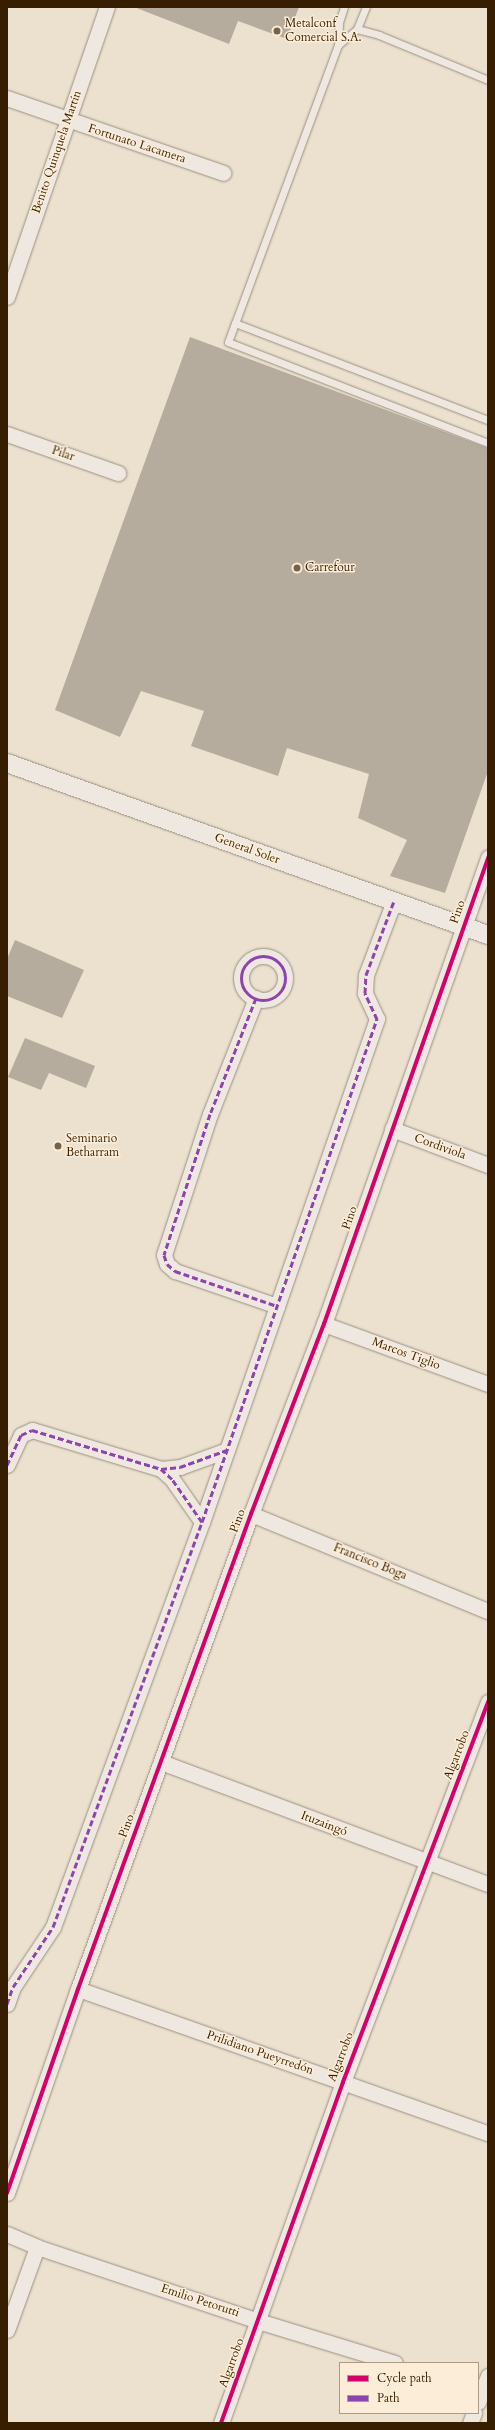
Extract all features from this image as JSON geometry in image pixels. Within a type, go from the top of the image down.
[{"type":"street","name":"Benito Quinquela Martín","points":[[7,297],[107,7]]},
{"type":"street","name":"Fortunato Lacamera","points":[[7,98],[68,121],[223,173]]},
{"type":"street","name":"Pilar","points":[[7,434],[118,473]]},
{"type":"street","name":"General Soler","points":[[7,763],[394,902],[488,934]]},
{"type":"street","name":"Pino","points":[[7,2193],[78,1989],[251,1514],[324,1324],[488,857]]},
{"type":"street","points":[[7,2004],[13,1986],[53,1927],[202,1522],[377,1019],[365,993],[366,975],[394,902]]},
{"type":"street","points":[[256,998],[210,1114],[164,1256],[167,1264],[174,1271],[277,1306]]},
{"type":"street","name":"Cordiviola","points":[[392,1129],[488,1165]]},
{"type":"street","name":"Marcos Tiglio","points":[[324,1324],[488,1384]]},
{"type":"street","points":[[7,1465],[21,1435],[32,1430],[161,1469],[172,1480],[202,1522]]},
{"type":"street","points":[[161,1469],[206,1459],[227,1450]]},
{"type":"street","name":"Francisco Boga","points":[[251,1514],[488,1611]]},
{"type":"street","name":"Algarrobo","points":[[221,2423],[343,2082],[488,1702]]},
{"type":"street","name":"Ituzaingó","points":[[161,1762],[427,1863],[488,1884]]},
{"type":"street","name":"Prilidiano Pueyrredón","points":[[78,1989],[488,2133]]},
{"type":"street","name":"Emilio Petorutti","points":[[7,2234],[37,2247],[258,2321],[391,2362]]},
{"type":"street","points":[[7,2330],[37,2247]]},
{"type":"street","points":[[482,2393],[488,2376]]},
{"type":"lane","points":[[344,7],[339,22],[338,45],[228,342],[488,443]]},
{"type":"lane","points":[[338,45],[357,29],[366,7]]},
{"type":"lane","points":[[357,29],[379,35],[488,80]]},
{"type":"lane","points":[[235,322],[488,420]]},
{"type":"building","points":[[134,7],[299,7],[287,39],[238,21],[229,44]]},
{"type":"building","name":"Carrefour","points":[[190,337],[488,448],[488,771],[445,893],[390,876],[407,840],[358,818],[369,774],[287,748],[278,776],[191,746],[204,711],[141,691],[120,737],[55,710]]},
{"type":"building","points":[[15,940],[84,970],[62,1018],[7,996],[7,959]]},
{"type":"building","points":[[25,1038],[95,1066],[86,1088],[49,1073],[41,1090],[8,1077]]},
{"type":"marked path","points":[[7,2004],[13,1987],[53,1927],[202,1522],[377,1019],[365,993],[366,975],[394,901]]},
{"type":"marked path","points":[[263,956],[275,960],[281,966],[285,978],[281,990],[275,996],[263,1000],[251,996],[245,990],[241,978],[245,966],[251,960],[263,956]]},
{"type":"marked path","points":[[256,998],[210,1114],[164,1255],[167,1264],[175,1271],[277,1306]]},
{"type":"marked path","points":[[7,1465],[21,1435],[32,1430],[161,1469]]},
{"type":"marked path","points":[[202,1522],[172,1479],[161,1469],[180,1467],[227,1450]]},
{"type":"cycle path","points":[[7,2193],[78,1989],[251,1514],[324,1324],[488,857]]},
{"type":"cycle path","points":[[221,2423],[343,2082],[488,1702]]},
{"type":"place","name":"Metalconf Comercial S.A.","points":[[277,31]]},
{"type":"place","name":"Carrefour","points":[[297,568]]},
{"type":"place","name":"Seminario Betharram","points":[[58,1146]]}]
